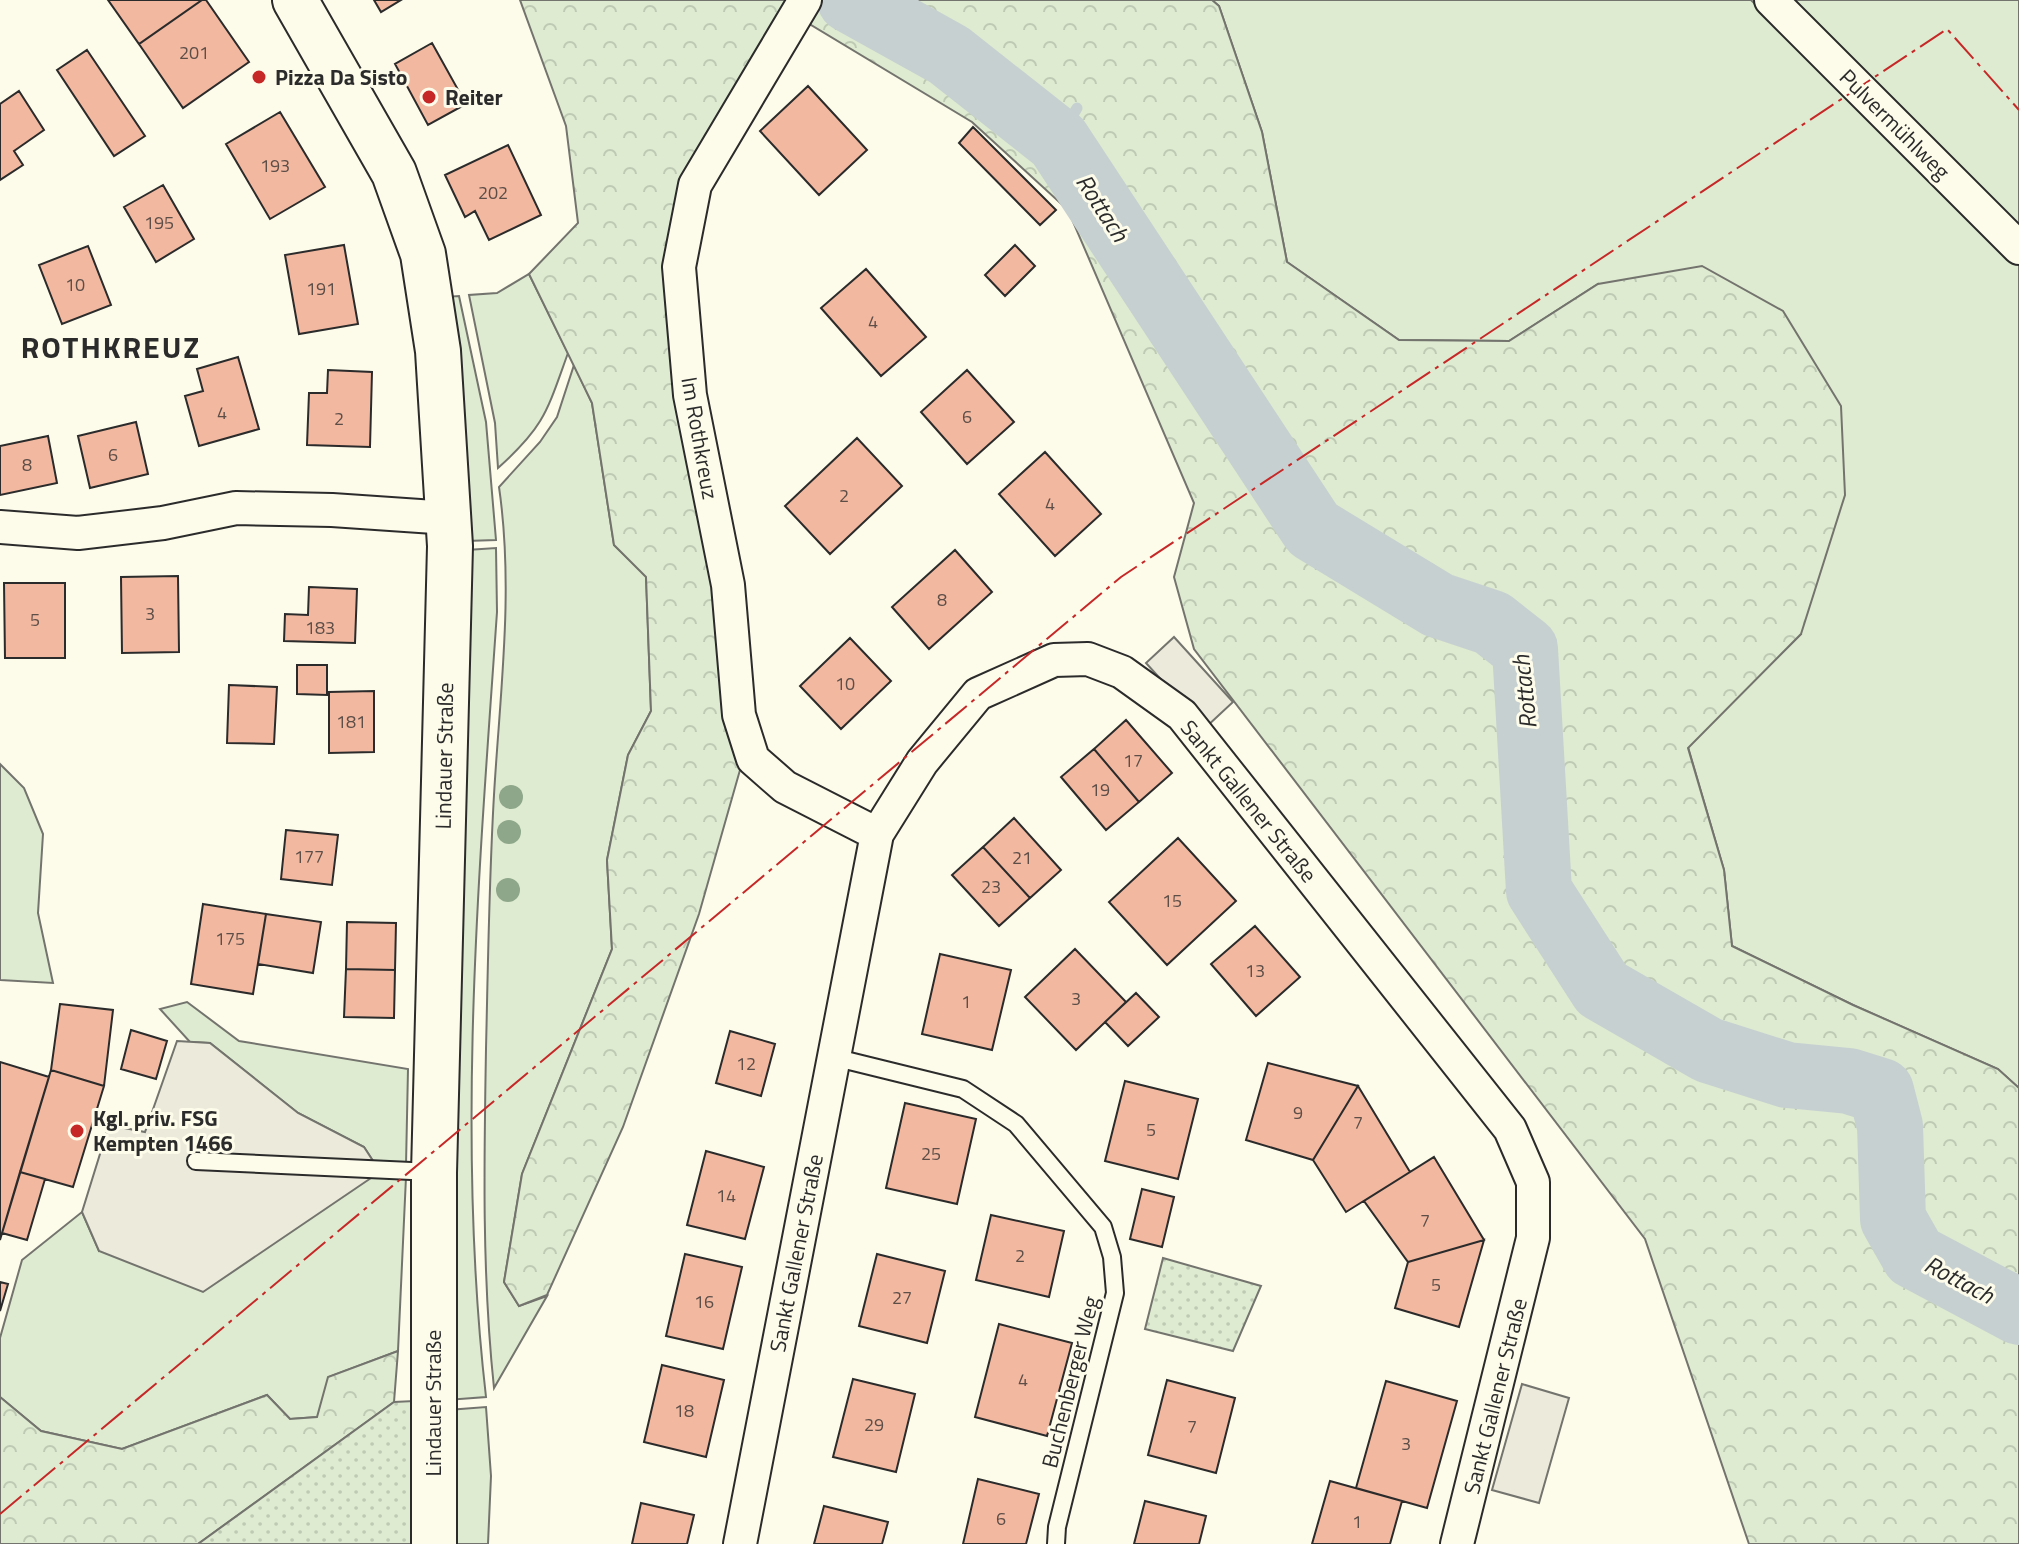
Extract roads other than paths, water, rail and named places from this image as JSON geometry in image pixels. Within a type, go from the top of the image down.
[{"type":"main road","name":"Lindauer Straße","points":[[295,0],[394,173],[423,254],[438,351],[449,518],[434,1173],[434,1544]]},
{"type":"street","name":"Im Rothkreuz","points":[[805,0],[695,185],[679,267],[690,395],[728,585],[739,715],[753,759],[785,787],[877,834]]},
{"type":"street","name":"Pulvermühlweg","points":[[1771,0],[2019,248]]},
{"type":"street","points":[[0,527],[78,533],[163,523],[236,508],[347,510],[449,518]]},
{"type":"street","name":"Sankt Gallener Straße","points":[[740,1544],[877,834],[922,762],[978,694],[1054,660],[1088,659],[1122,672],[1182,715],[1510,1129],[1533,1182],[1533,1238],[1457,1544]]},
{"type":"lane","name":"Buchenberger Weg","points":[[833,1057],[963,1089],[1016,1124],[1103,1227],[1112,1257],[1115,1293],[1057,1527],[1056,1544]]},
{"type":"lane","points":[[196,1161],[434,1173]]},
{"type":"waterway","name":"Rottach","points":[[850,0],[949,55],[1058,141],[1313,529],[1438,605],[1492,623],[1525,649],[1539,891],[1602,989],[1708,1050],[1787,1075],[1849,1081],[1881,1091],[1890,1126],[1893,1219],[1914,1256],[2019,1312]]},
{"type":"waterway","points":[[1058,141],[1077,108]]},
{"type":"place","name":"Pizza Da Sisto","points":[[259,77]]},
{"type":"place","name":"Reiter","points":[[429,97]]},
{"type":"place","name":"Kgl. priv. FSG Kempten 1466","points":[[77,1131]]},
{"type":"district","name":"ROTHKREUZ","points":[[111,348]]}]
